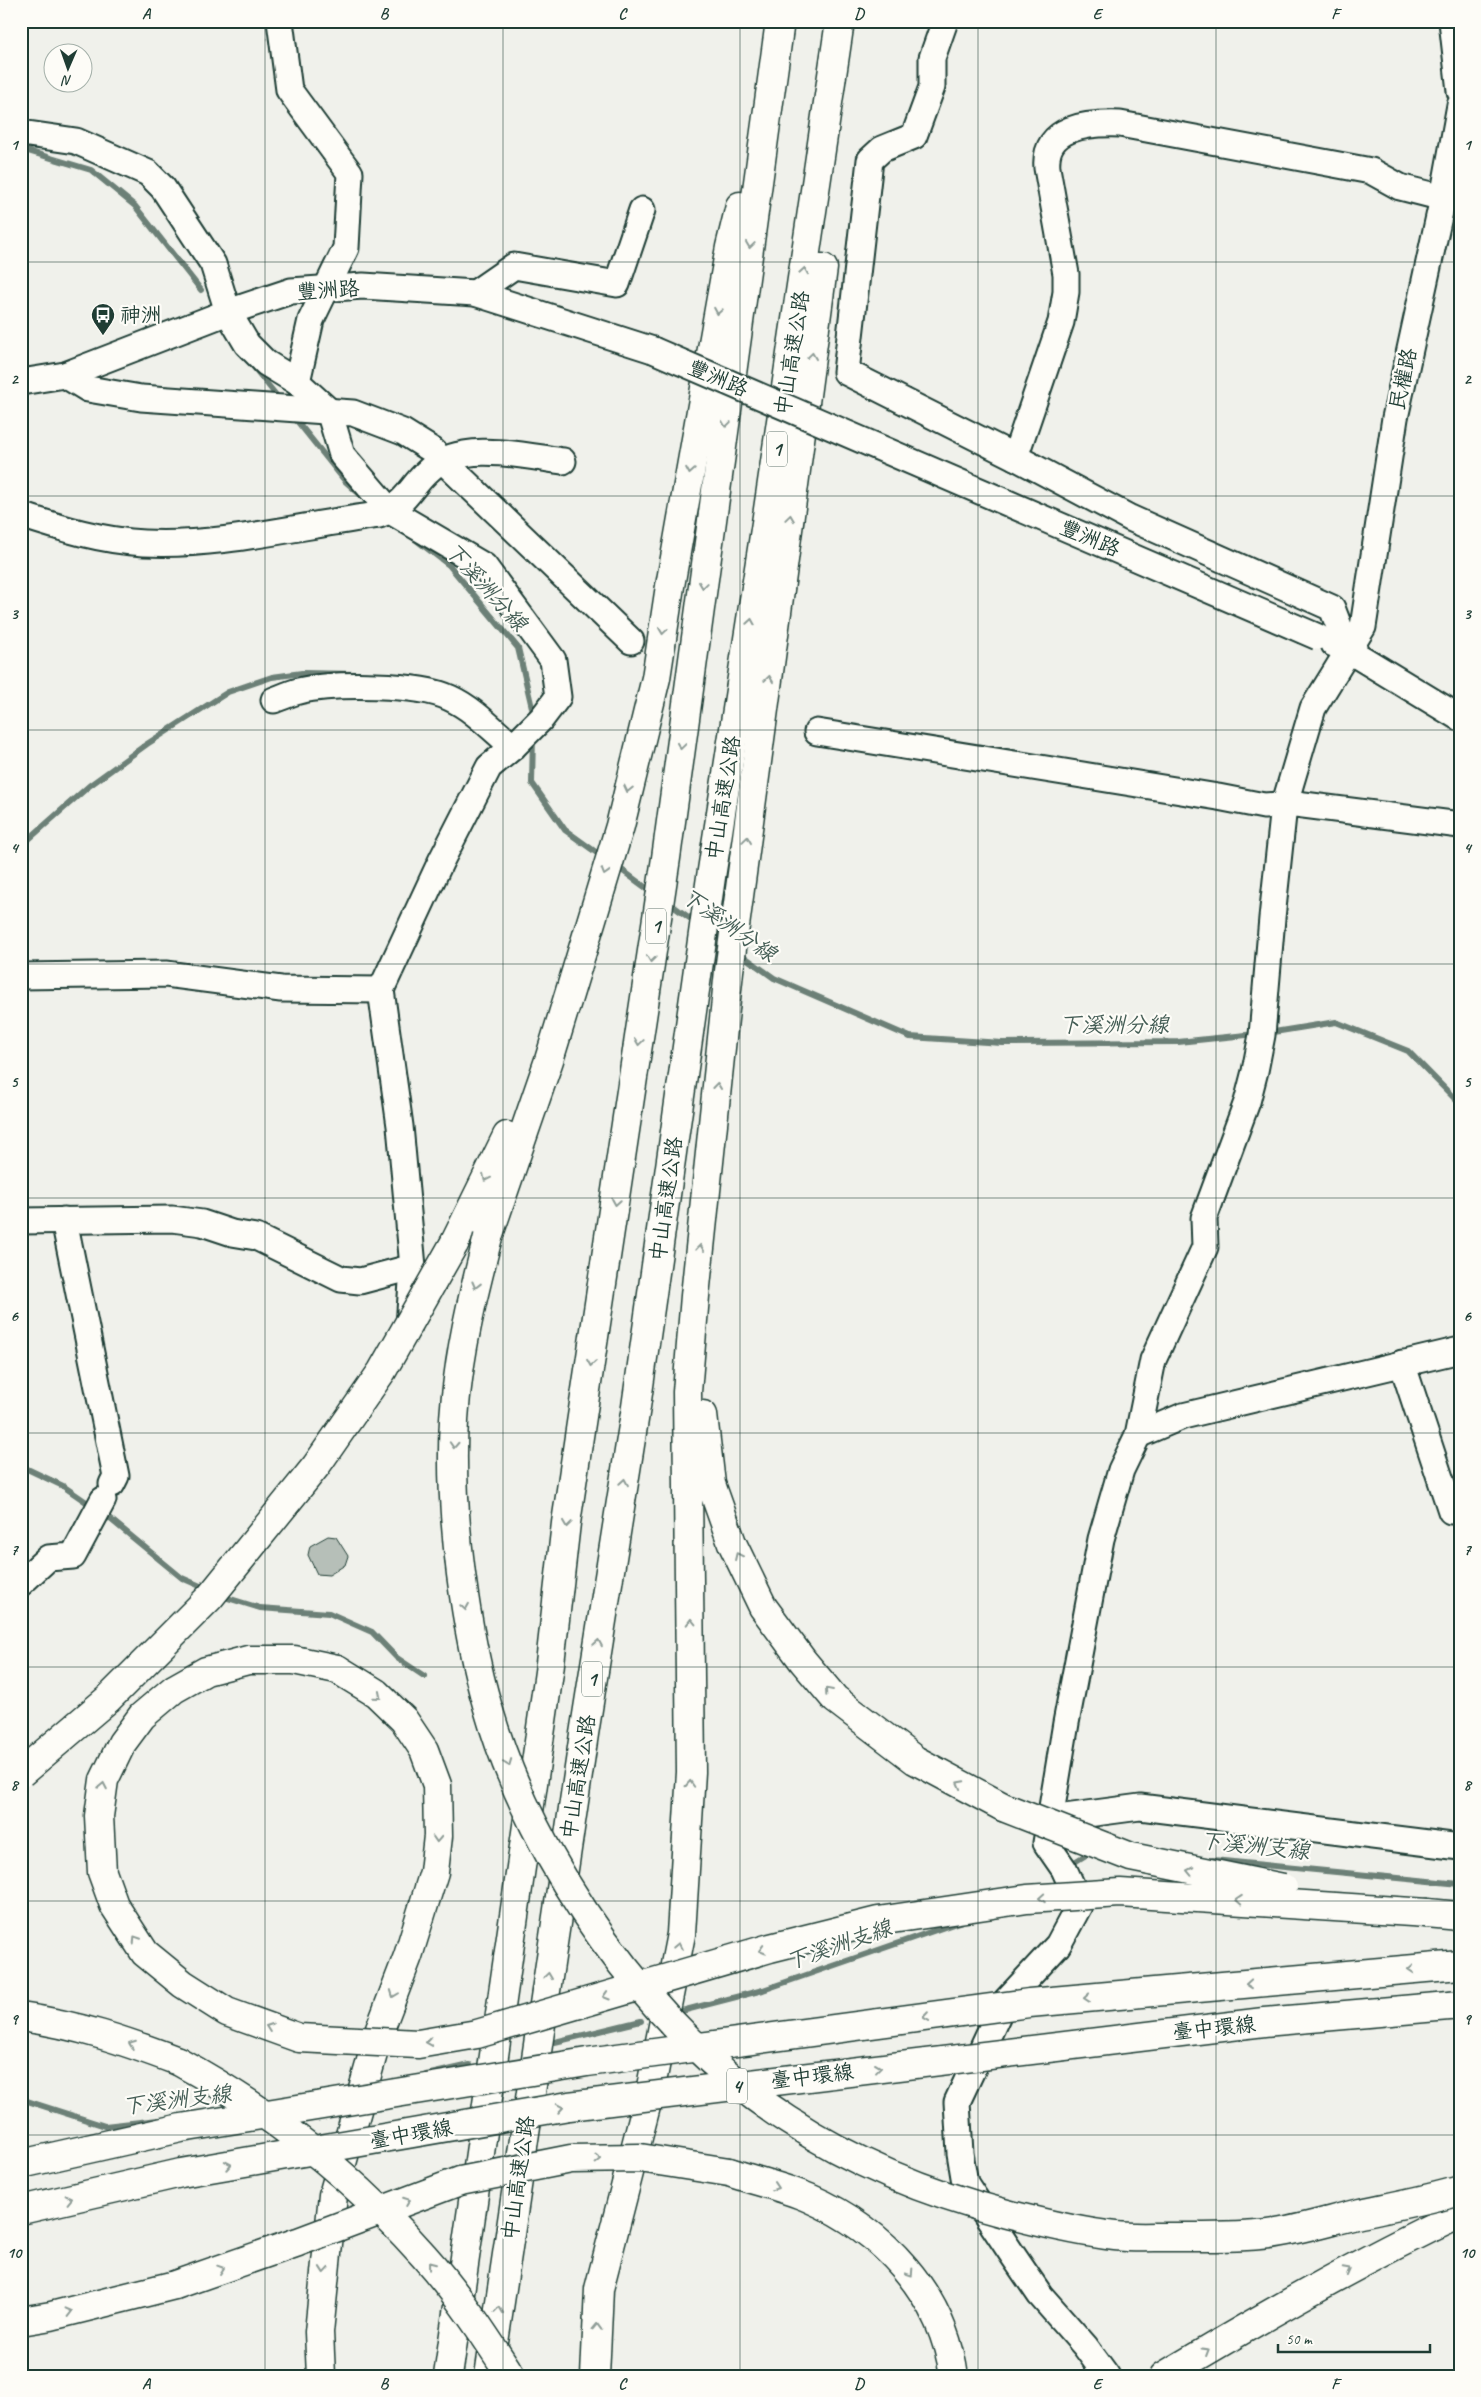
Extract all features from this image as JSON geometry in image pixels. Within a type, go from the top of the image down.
[{"type":"highway","name":"中山高速公路","points":[[448,2376],[549,1672],[566,1523],[666,858],[780,21]]},
{"type":"highway","name":"中山高速公路","points":[[489,2376],[840,21]]},
{"type":"highway","points":[[595,2376],[599,2289],[651,2088],[680,1934],[691,1772],[687,1392],[695,1296],[729,972],[855,30],[853,21]]},
{"type":"highway","points":[[776,58],[730,246],[671,576],[656,678],[620,826],[586,942],[517,1129],[470,1309],[457,1381],[454,1460],[456,1537],[474,1656],[489,1713],[512,1774],[542,1841],[604,1940],[634,1980],[677,2029],[724,2073],[787,2120],[844,2153],[901,2180],[966,2203],[1046,2224],[1116,2236],[1198,2237],[1269,2234],[1460,2190]]},
{"type":"highway","points":[[21,1773],[108,1699],[210,1597],[316,1466],[382,1371],[517,1129]]},
{"type":"highway","points":[[695,1296],[711,1484],[732,1543],[763,1607],[802,1661],[835,1699],[916,1760],[1003,1807],[1131,1857],[1244,1881],[1427,1913]]},
{"type":"highway","points":[[321,2376],[319,2332],[333,2195],[380,2029],[408,1956],[434,1872],[438,1836],[436,1785],[424,1750],[404,1720],[376,1693],[337,1669],[294,1660],[248,1660],[206,1671],[174,1689],[142,1716],[122,1743],[104,1780],[99,1816],[102,1872],[114,1905],[145,1953],[183,1984],[227,2012],[299,2038],[418,2044],[477,2034],[752,1953],[878,1920],[1027,1899],[1120,1893],[1460,1916]]},
{"type":"highway","name":"臺中環線","points":[[21,2164],[181,2128],[597,2061],[1029,2003],[1460,1965]]},
{"type":"highway","name":"臺中環線","points":[[21,2210],[181,2174],[569,2106],[1264,2022],[1460,2005]]},
{"type":"highway","points":[[21,2017],[63,2022],[112,2036],[178,2061],[234,2093],[274,2119],[333,2167],[424,2256],[473,2318],[511,2376]]},
{"type":"highway","points":[[21,2321],[51,2316],[175,2285],[298,2242],[460,2180],[571,2160],[640,2158],[729,2172],[809,2198],[864,2230],[903,2263],[936,2313],[950,2350],[954,2376]]},
{"type":"highway","points":[[1164,2376],[1285,2304],[1399,2243],[1460,2214]]},
{"type":"street","points":[[280,21],[289,90],[350,173],[346,248],[311,320],[297,382]]},
{"type":"street","points":[[945,21],[932,58],[932,86],[914,136],[882,149],[870,160],[846,372],[1015,457],[1130,518],[1332,608],[1348,650]]},
{"type":"street","points":[[1452,21],[1460,90]]},
{"type":"street","name":"民權路","points":[[1107,2376],[1085,2346],[1040,2295],[965,2183],[960,2154],[957,2102],[1003,2004],[1058,1945],[1080,1904],[1064,1870],[1046,1843],[1066,1723],[1101,1539],[1121,1470],[1138,1436],[1153,1360],[1205,1247],[1204,1218],[1247,1102],[1255,1071],[1262,1035],[1284,806],[1313,708],[1363,627],[1395,418],[1443,198],[1460,105]]},
{"type":"street","points":[[1015,457],[1065,307],[1066,274],[1046,160],[1051,144],[1064,132],[1089,125],[1120,124],[1370,171],[1400,187],[1443,198]]},
{"type":"street","points":[[21,133],[76,141],[148,173],[163,188],[213,264],[228,312],[247,344],[266,363],[297,382],[329,411],[342,455],[390,511],[484,566],[553,660],[558,697],[542,718],[513,747],[489,767],[441,861],[381,990],[400,1126],[413,1267],[409,1327],[359,1410],[276,1528],[182,1636],[141,1677],[21,1782]]},
{"type":"street","points":[[475,293],[514,266],[617,284],[642,210]]},
{"type":"street","name":"豐洲路","points":[[21,382],[66,375],[228,312],[291,291],[363,286],[475,293],[653,350],[1348,650],[1460,718]]},
{"type":"street","points":[[66,375],[88,389],[141,398],[353,413],[403,432],[432,450],[631,641]]},
{"type":"street","points":[[21,515],[78,532],[122,541],[182,544],[379,515],[390,511],[407,497],[429,469],[444,461],[467,454],[483,452],[563,461]]},
{"type":"street","points":[[274,700],[298,691],[320,688],[384,687],[428,690],[450,698],[474,713],[513,747]]},
{"type":"street","points":[[817,732],[1218,796],[1264,806],[1296,804],[1460,825]]},
{"type":"street","points":[[21,976],[166,974],[281,989],[381,990]]},
{"type":"street","points":[[21,1221],[172,1219],[202,1223],[232,1233],[256,1237],[341,1279],[351,1281],[360,1281],[413,1267]]},
{"type":"street","points":[[21,1583],[48,1558],[73,1556],[116,1476],[64,1220]]},
{"type":"street","points":[[1138,1436],[1183,1416],[1460,1350]]},
{"type":"street","points":[[1402,1363],[1451,1511]]},
{"type":"street","points":[[1050,1819],[1140,1807],[1460,1847]]},
{"type":"building","points":[[328,1536],[336,1537],[348,1556],[345,1565],[329,1575],[317,1574],[308,1555],[310,1546]]},
{"type":"waterway","name":"下溪洲分線","points":[[21,149],[91,170],[135,206],[201,290]]},
{"type":"waterway","name":"下溪洲分線","points":[[252,365],[280,400]]},
{"type":"waterway","name":"下溪洲分線","points":[[293,416],[345,481],[363,497]]},
{"type":"waterway","name":"下溪洲分線","points":[[415,539],[449,565],[518,648],[534,716]]},
{"type":"waterway","points":[[21,846],[89,786],[147,744],[228,692],[272,677],[302,673],[358,674]]},
{"type":"waterway","name":"下溪洲分線","points":[[533,736],[532,783],[565,830],[604,858]]},
{"type":"waterway","name":"下溪洲分線","points":[[615,865],[653,893]]},
{"type":"waterway","name":"下溪洲分線","points":[[666,901],[698,924]]},
{"type":"waterway","name":"下溪洲分線","points":[[739,953],[774,978],[910,1037],[1002,1043],[1178,1042],[1256,1034]]},
{"type":"waterway","name":"下溪洲分線","points":[[1268,1033],[1336,1022],[1408,1051],[1460,1104]]},
{"type":"waterway","points":[[21,1466],[63,1486],[95,1508]]},
{"type":"waterway","points":[[103,1513],[182,1578],[207,1589]]},
{"type":"waterway","points":[[221,1596],[260,1608],[329,1613],[372,1632],[397,1658],[424,1676]]},
{"type":"waterway","name":"下溪洲支線","points":[[1068,1866],[1094,1850]]},
{"type":"waterway","name":"下溪洲支線","points":[[1213,1860],[1460,1884]]},
{"type":"waterway","name":"下溪洲支線","points":[[674,2013],[763,1990],[962,1921]]},
{"type":"waterway","name":"下溪洲支線","points":[[555,2042],[641,2021]]},
{"type":"waterway","name":"下溪洲支線","points":[[426,2075],[470,2065]]},
{"type":"waterway","name":"下溪洲支線","points":[[21,2099],[105,2126],[158,2120]]},
{"type":"place","name":"神洲","points":[[103,336]]}]
